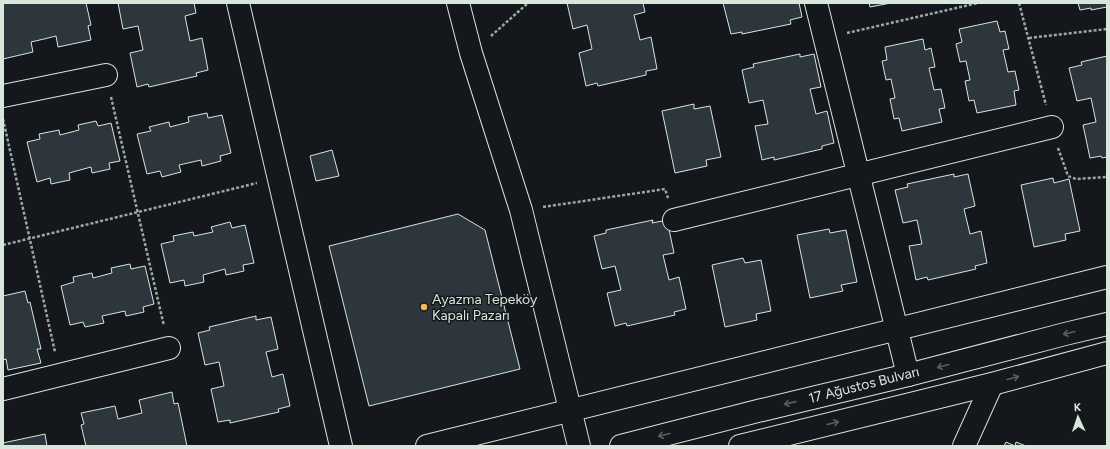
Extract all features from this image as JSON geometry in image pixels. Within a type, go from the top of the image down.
[{"type":"street","points":[[238,3],[341,446]]},
{"type":"street","points":[[458,3],[471,53],[521,210],[579,446]]},
{"type":"street","points":[[816,3],[908,375]]},
{"type":"street","points":[[3,96],[106,75]]},
{"type":"street","points":[[674,220],[1052,128]]},
{"type":"street","points":[[427,446],[1107,277]]},
{"type":"street","name":"17 Ağustos Bulvarı","points":[[621,446],[1107,324]]},
{"type":"street","points":[[3,389],[169,348]]},
{"type":"street","name":"17 Ağustos Bulvarı","points":[[740,446],[992,384],[1107,353]]},
{"type":"street","points":[[964,446],[992,384]]},
{"type":"path","points":[[471,53],[528,3]]},
{"type":"path","points":[[825,38],[978,3]]},
{"type":"path","points":[[1019,3],[1060,157],[1068,176],[1076,179],[1107,177]]},
{"type":"path","points":[[1029,38],[1107,30]]},
{"type":"path","points":[[106,75],[169,348]]},
{"type":"path","points":[[3,117],[60,374]]},
{"type":"path","points":[[3,245],[279,178]]},
{"type":"path","points":[[521,210],[665,189],[674,220]]},
{"type":"building","points":[[3,3],[86,3],[91,25],[88,26],[91,40],[58,47],[56,36],[31,42],[33,52],[3,59]]},
{"type":"building","points":[[118,3],[194,3],[196,13],[185,16],[190,41],[202,38],[208,70],[196,73],[197,76],[149,87],[148,84],[137,87],[130,53],[143,50],[138,26],[123,29]]},
{"type":"building","points":[[567,3],[643,3],[645,12],[634,15],[640,40],[651,37],[657,69],[646,71],[646,75],[598,86],[597,83],[586,86],[579,53],[592,49],[587,25],[573,29]]},
{"type":"building","points":[[723,3],[799,3],[802,17],[790,20],[791,24],[742,34],[742,32],[731,34]]},
{"type":"building","points":[[869,3],[891,3],[870,7]]},
{"type":"building","points":[[1078,3],[1107,3],[1107,7],[1091,10],[1091,8],[1080,10]]},
{"type":"building","points":[[997,21],[1000,32],[1005,31],[1009,49],[1003,50],[1008,72],[1015,71],[1019,90],[1014,91],[1016,105],[977,113],[974,100],[969,101],[965,81],[970,80],[966,61],[960,62],[956,44],[962,42],[959,29]]},
{"type":"building","points":[[923,39],[925,50],[931,48],[935,67],[929,68],[934,90],[941,89],[945,108],[939,109],[942,122],[902,131],[899,118],[894,119],[890,99],[895,98],[891,79],[886,80],[882,61],[887,60],[885,47]]},
{"type":"building","points":[[800,54],[800,57],[814,54],[821,87],[810,89],[816,114],[827,111],[834,143],[822,146],[822,149],[774,160],[774,157],[762,160],[755,126],[768,124],[763,100],[749,103],[742,70],[754,67],[753,64]]},
{"type":"building","points":[[1107,56],[1107,157],[1102,158],[1101,156],[1090,158],[1083,125],[1096,122],[1091,98],[1077,101],[1069,68],[1082,65],[1081,62]]},
{"type":"building","points":[[694,104],[694,109],[710,106],[721,157],[706,160],[707,166],[675,173],[662,111]]},
{"type":"building","points":[[207,113],[208,118],[222,115],[231,153],[220,156],[221,161],[202,166],[201,160],[179,165],[181,172],[162,177],[160,171],[147,174],[137,134],[151,131],[149,127],[169,122],[170,127],[189,122],[188,117]]},
{"type":"building","points":[[96,121],[98,126],[111,123],[120,161],[109,163],[110,169],[92,173],[91,167],[69,173],[70,180],[51,184],[50,178],[37,182],[27,142],[40,139],[39,134],[59,130],[60,135],[79,130],[78,125]]},
{"type":"building","points":[[332,150],[339,176],[316,181],[310,156]]},
{"type":"building","points":[[954,174],[954,177],[968,174],[975,206],[964,209],[970,234],[981,231],[987,263],[975,266],[976,269],[928,280],[927,277],[916,280],[909,246],[922,244],[917,220],[903,223],[895,190],[908,187],[907,184]]},
{"type":"building","points":[[1053,178],[1054,183],[1069,179],[1080,231],[1065,234],[1066,240],[1034,247],[1021,185]]},
{"type":"building","name":"Ayazma Tepeköy Kapalı Pazarı","points":[[458,214],[485,230],[520,369],[369,406],[329,246]]},
{"type":"building","points":[[653,220],[652,223],[667,220],[674,253],[663,255],[669,280],[679,277],[686,309],[674,312],[675,315],[627,326],[626,323],[615,326],[607,293],[621,290],[615,266],[602,269],[594,236],[606,233],[606,230]]},
{"type":"building","points":[[230,222],[232,228],[245,225],[254,263],[243,265],[244,271],[226,275],[225,269],[203,275],[204,282],[185,286],[184,280],[170,283],[161,244],[174,241],[173,236],[193,232],[194,236],[213,232],[211,227]]},
{"type":"building","points":[[829,229],[830,233],[846,230],[857,282],[841,285],[843,291],[810,298],[797,235]]},
{"type":"building","points":[[743,258],[745,263],[761,260],[771,311],[756,314],[757,320],[725,327],[712,265]]},
{"type":"building","points":[[130,264],[131,269],[145,266],[154,304],[143,307],[144,312],[126,316],[125,311],[102,316],[104,323],[85,327],[83,322],[70,325],[61,286],[74,282],[73,277],[92,273],[93,278],[112,273],[111,268]]},
{"type":"building","points":[[25,291],[28,303],[30,302],[41,349],[37,349],[41,363],[8,370],[6,359],[3,360],[3,296]]},
{"type":"building","points":[[256,316],[256,320],[271,317],[278,349],[266,352],[272,377],[283,374],[290,406],[278,409],[279,412],[230,423],[230,420],[218,422],[211,389],[224,386],[219,362],[205,365],[198,333],[210,330],[209,327]]},
{"type":"building","points":[[172,392],[174,404],[178,403],[187,446],[86,446],[81,425],[84,424],[81,413],[115,406],[118,419],[142,413],[139,400]]},
{"type":"building","points":[[45,434],[47,446],[3,446],[3,443]]},
{"type":"building","points":[[1006,442],[1015,446],[1004,446]]},
{"type":"building","points":[[1016,442],[1026,446],[1015,446]]},
{"type":"place","name":"Ayazma Tepeköy Kapalı Pazarı","points":[[424,307]]}]
